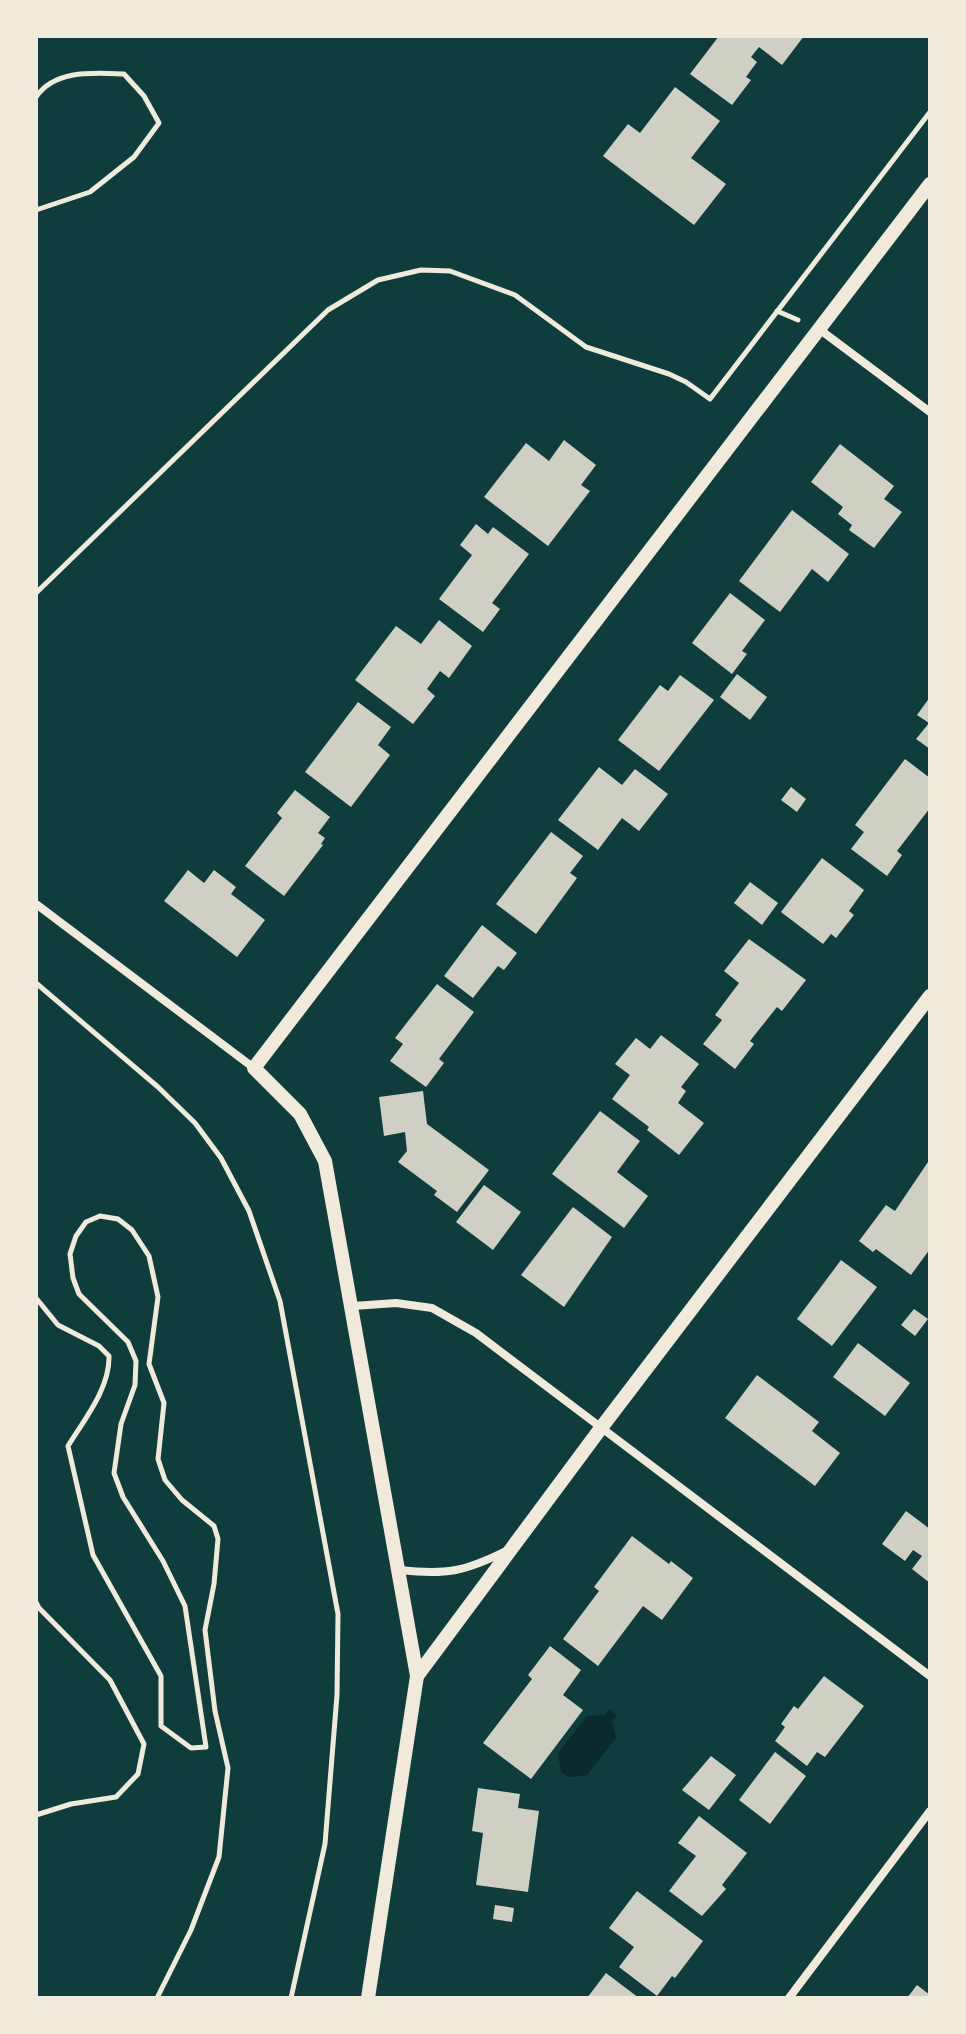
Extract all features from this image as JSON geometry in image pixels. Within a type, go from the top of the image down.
[{"type":"street","points":[[254,1068],[930,184]]},
{"type":"street","points":[[819,329],[930,412]]},
{"type":"street","points":[[36,904],[254,1068],[300,1114],[325,1161],[417,1676],[368,1998]]},
{"type":"street","points":[[417,1676],[601,1428],[930,996]]},
{"type":"street","points":[[353,1306],[396,1303],[432,1308],[476,1333],[930,1676]]},
{"type":"street","points":[[399,1570],[430,1574],[472,1568],[513,1547]]},
{"type":"street","points":[[789,1998],[930,1811]]},
{"type":"path","points":[[36,97],[44,86],[81,73],[124,74],[144,96],[159,123],[134,157],[90,192],[36,210]]},
{"type":"path","points":[[36,593],[328,310],[378,280],[421,270],[450,271],[485,282],[515,295],[586,347],[669,374],[710,399],[930,112]]},
{"type":"path","points":[[36,983],[158,1087],[195,1123],[221,1158],[249,1211],[280,1301],[338,1614],[337,1695],[325,1844],[291,1998]]},
{"type":"path","points":[[36,1298],[58,1325],[99,1346],[109,1356],[110,1370],[68,1446],[93,1555],[161,1676],[161,1726],[191,1748],[206,1747],[185,1606],[163,1561],[123,1497],[114,1473],[121,1424],[135,1385],[136,1361],[128,1342],[79,1294],[73,1278],[70,1254],[76,1236],[86,1222],[100,1216],[118,1219],[132,1230],[149,1256],[158,1297],[149,1364],[164,1403],[158,1459],[165,1480],[182,1500],[214,1526],[218,1539],[214,1584],[205,1630],[215,1711],[228,1768],[219,1857],[191,1930],[157,1998]]},
{"type":"path","points":[[36,1602],[110,1680],[144,1744],[138,1774],[116,1797],[71,1804],[36,1815]]},
{"type":"water","points":[[609,1709],[617,1715],[612,1721],[616,1738],[587,1775],[569,1777],[561,1772],[558,1753],[587,1716],[605,1715]]},
{"type":"building","points":[[719,36],[804,36],[782,65],[759,47],[751,57],[757,62],[746,77],[751,80],[732,105],[690,74]]},
{"type":"building","points":[[675,87],[720,121],[691,158],[726,184],[694,225],[603,156],[628,124],[640,133]]},
{"type":"building","points":[[564,440],[596,465],[581,485],[590,491],[548,546],[484,497],[526,443],[549,461]]},
{"type":"building","points":[[840,444],[894,486],[884,499],[902,512],[874,548],[849,530],[852,525],[838,514],[843,507],[811,482]]},
{"type":"building","points":[[792,510],[849,554],[828,582],[812,569],[780,612],[739,581]]},
{"type":"building","points":[[476,524],[488,534],[493,527],[529,554],[492,603],[500,609],[483,632],[439,599],[472,555],[460,545]]},
{"type":"building","points":[[730,593],[765,620],[742,651],[747,654],[732,674],[692,643]]},
{"type":"building","points":[[439,620],[472,646],[449,678],[440,671],[427,689],[435,696],[413,724],[355,680],[396,626],[421,644]]},
{"type":"building","points":[[737,674],[767,697],[750,720],[720,697]]},
{"type":"building","points":[[680,675],[714,700],[659,771],[618,740],[660,685],[668,691]]},
{"type":"building","points":[[930,697],[930,749],[916,739],[929,723],[917,715]]},
{"type":"building","points":[[358,702],[391,727],[378,745],[390,755],[351,807],[305,772]]},
{"type":"building","points":[[905,759],[930,778],[930,808],[897,851],[902,855],[887,876],[851,849],[864,832],[855,825]]},
{"type":"building","points":[[599,767],[622,785],[635,769],[668,794],[639,831],[622,818],[598,850],[558,820]]},
{"type":"building","points":[[791,787],[806,799],[797,812],[781,800]]},
{"type":"building","points":[[295,790],[330,817],[318,833],[325,838],[323,845],[284,896],[245,866],[282,818],[277,813]]},
{"type":"building","points":[[551,832],[583,856],[570,873],[577,878],[536,934],[496,904]]},
{"type":"building","points":[[822,858],[864,890],[849,911],[854,915],[836,938],[831,934],[823,944],[781,912]]},
{"type":"building","points":[[188,870],[204,883],[214,870],[236,887],[231,894],[265,920],[237,957],[164,901]]},
{"type":"building","points":[[750,882],[778,903],[762,925],[734,903]]},
{"type":"building","points":[[482,925],[517,953],[504,970],[498,966],[473,998],[444,976]]},
{"type":"building","points":[[749,939],[806,980],[782,1011],[777,1007],[750,1041],[754,1044],[735,1069],[703,1044],[722,1020],[715,1015],[739,983],[724,971]]},
{"type":"building","points":[[437,984],[474,1012],[439,1059],[444,1063],[426,1087],[390,1061],[403,1044],[395,1038]]},
{"type":"building","points":[[661,1035],[699,1064],[681,1087],[686,1091],[678,1103],[704,1123],[679,1155],[612,1099],[630,1075],[615,1064],[636,1038],[650,1049]]},
{"type":"building","points":[[423,1091],[427,1124],[489,1170],[457,1212],[434,1195],[437,1191],[398,1162],[407,1151],[405,1132],[384,1136],[379,1097]]},
{"type":"building","points":[[600,1111],[640,1141],[617,1172],[648,1196],[624,1228],[552,1174]]},
{"type":"building","points":[[930,1159],[930,1249],[911,1275],[876,1249],[873,1252],[859,1241],[886,1205],[895,1211]]},
{"type":"building","points":[[484,1185],[521,1212],[493,1250],[456,1222]]},
{"type":"building","points":[[573,1207],[612,1237],[564,1307],[521,1275]]},
{"type":"building","points":[[841,1260],[877,1287],[832,1346],[797,1319]]},
{"type":"building","points":[[914,1309],[928,1319],[915,1336],[901,1325]]},
{"type":"building","points":[[858,1343],[910,1383],[885,1416],[833,1377]]},
{"type":"building","points":[[757,1375],[819,1422],[812,1431],[840,1453],[815,1486],[725,1418]]},
{"type":"building","points":[[906,1511],[930,1529],[930,1583],[912,1569],[922,1556],[913,1550],[905,1561],[882,1544]]},
{"type":"building","points":[[632,1536],[693,1578],[662,1620],[643,1606],[598,1666],[563,1639],[599,1591],[594,1587]]},
{"type":"building","points":[[550,1646],[581,1670],[563,1695],[583,1710],[531,1779],[483,1743],[532,1679],[528,1675]]},
{"type":"building","points":[[824,1676],[864,1706],[825,1757],[817,1752],[807,1766],[775,1741],[785,1727],[781,1724],[794,1706],[798,1709]]},
{"type":"building","points":[[775,1752],[806,1776],[770,1824],[739,1800]]},
{"type":"building","points":[[711,1756],[736,1775],[709,1810],[682,1790]]},
{"type":"building","points":[[478,1788],[520,1794],[518,1808],[539,1811],[528,1892],[476,1885],[483,1833],[472,1831]]},
{"type":"building","points":[[699,1816],[747,1853],[722,1885],[726,1889],[702,1916],[669,1891],[696,1856],[678,1843]]},
{"type":"building","points":[[637,1891],[703,1941],[657,1996],[619,1967],[634,1947],[609,1928]]},
{"type":"building","points":[[495,1905],[514,1908],[512,1922],[493,1919]]},
{"type":"building","points":[[606,1973],[639,1998],[587,1998]]},
{"type":"building","points":[[917,1985],[930,1995],[930,1998],[907,1998]]}]
